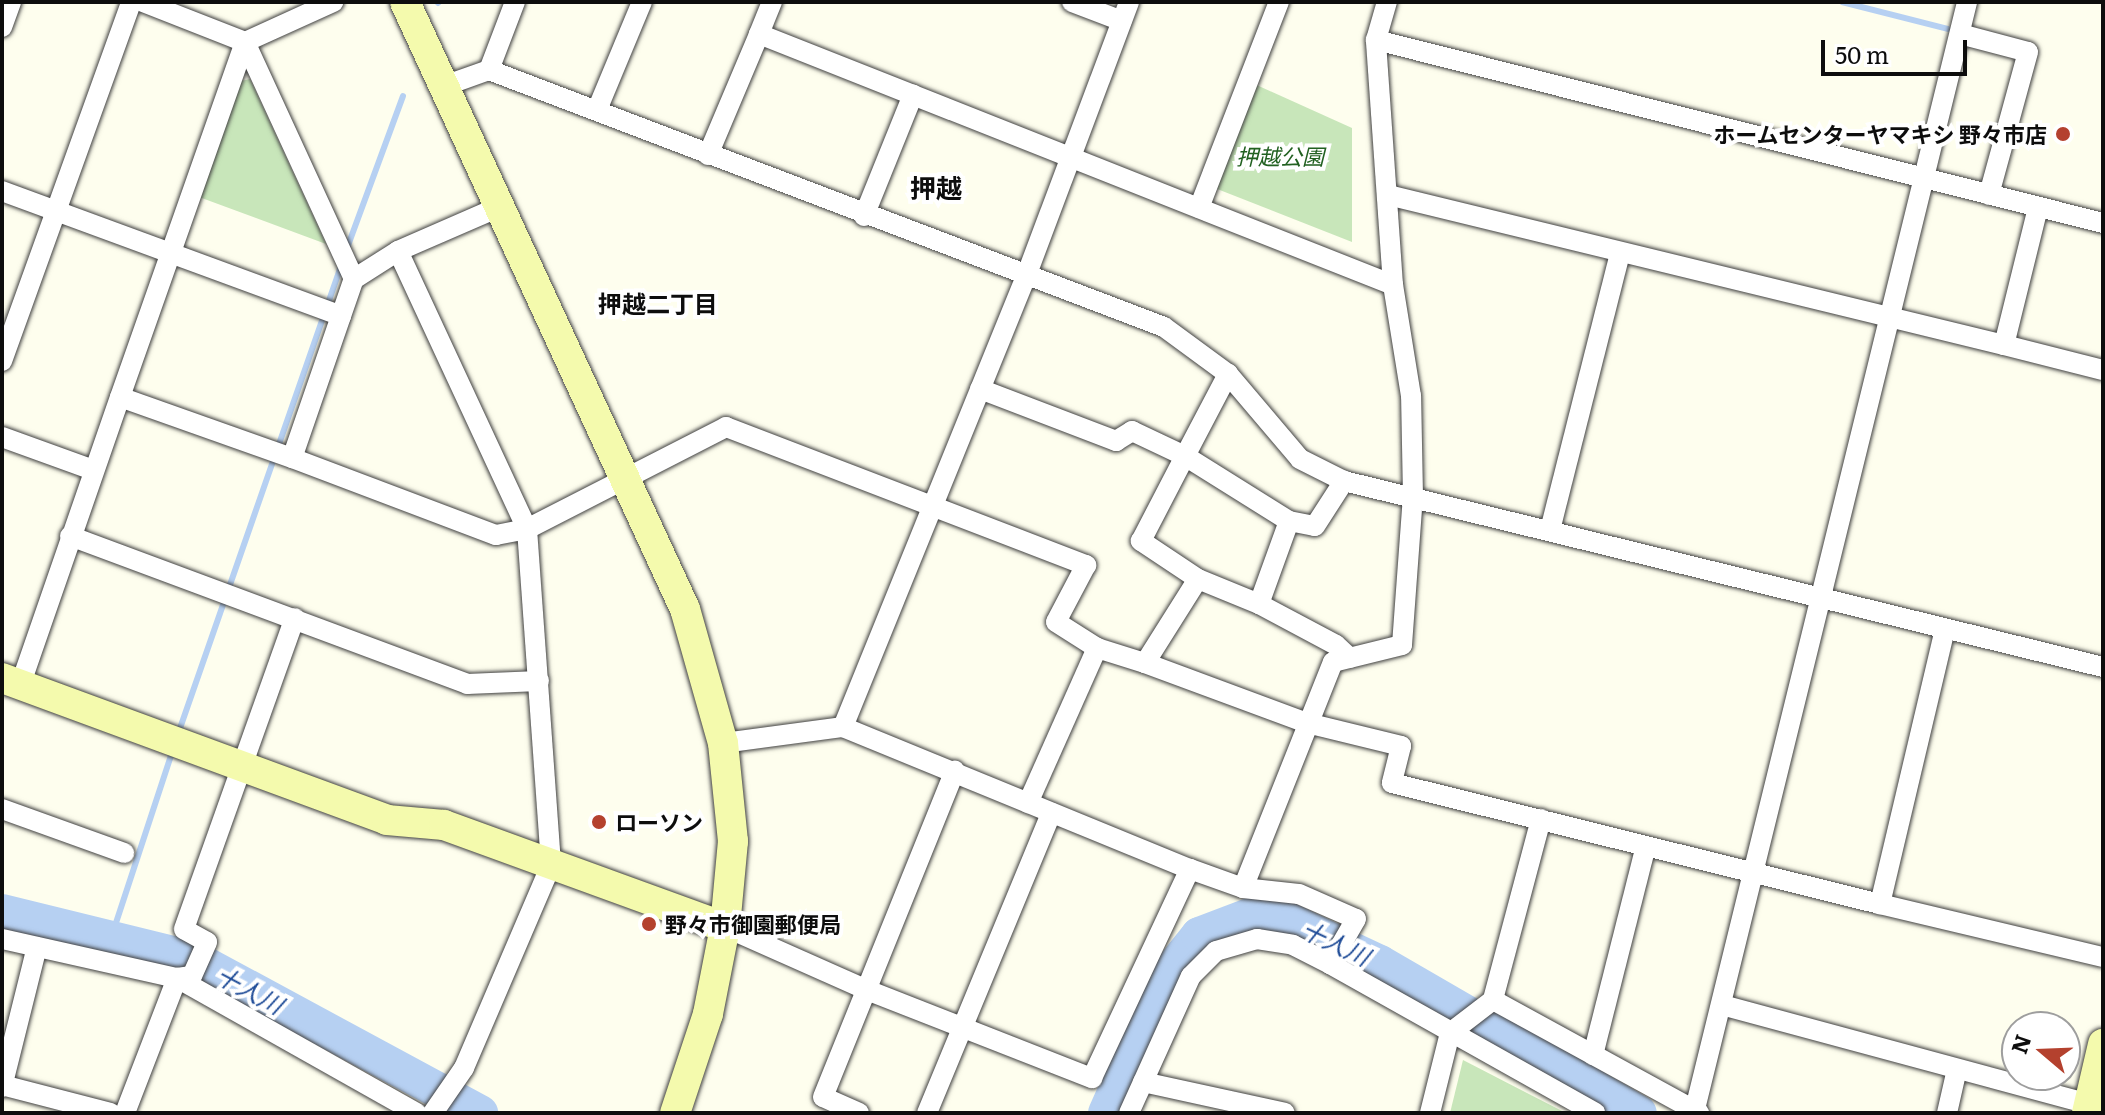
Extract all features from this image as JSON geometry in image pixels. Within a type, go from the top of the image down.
[{"type":"street","points":[[2,27],[11,2]]},
{"type":"street","points":[[2,361],[131,2]]},
{"type":"street","points":[[143,2],[245,42],[352,274]]},
{"type":"street","points":[[333,2],[245,42],[70,536],[11,682],[387,820],[444,825],[725,927],[867,990],[1092,1078],[1190,869]]},
{"type":"street","points":[[405,2],[685,609],[723,743],[733,841],[725,927],[708,1014],[678,1112]]},
{"type":"street","points":[[489,70],[515,2]]},
{"type":"street","points":[[597,110],[642,2]]},
{"type":"street","points":[[708,155],[772,2]]},
{"type":"street","points":[[843,727],[930,506],[1025,279],[1125,12],[1072,2]]},
{"type":"street","points":[[1199,208],[1279,2]]},
{"type":"street","points":[[1243,888],[1333,662],[1402,645],[1413,496],[1411,396],[1393,285],[1376,40],[1387,2]]},
{"type":"street","points":[[1489,1003],[1593,1055],[1696,1112],[1819,597],[1967,2]]},
{"type":"street","points":[[759,34],[1393,285]]},
{"type":"street","points":[[1960,34],[2028,52],[1989,195]]},
{"type":"street","points":[[1376,40],[2103,223]]},
{"type":"street","points":[[444,86],[489,70],[1025,279],[1164,327],[1228,374],[1300,459],[1344,481],[2103,667]]},
{"type":"street","points":[[864,216],[913,95]]},
{"type":"street","points":[[2,191],[331,312]]},
{"type":"street","points":[[1388,195],[2103,370]]},
{"type":"street","points":[[281,454],[331,312],[352,274],[499,207]]},
{"type":"street","points":[[2004,345],[2038,208]]},
{"type":"street","points":[[2,939],[185,977],[429,1112],[464,1068],[551,865],[527,529],[398,251]]},
{"type":"street","points":[[1550,530],[1620,253]]},
{"type":"street","points":[[1228,374],[1141,541],[1198,579],[1259,604],[1336,645],[1350,658]]},
{"type":"street","points":[[980,389],[1116,441],[1132,431],[1185,456],[1289,521],[1315,526],[1344,481]]},
{"type":"street","points":[[120,397],[496,535],[527,529],[726,427],[1086,565],[1056,622],[1097,648],[1307,723],[1401,746],[1392,783],[1541,819],[1645,850],[1752,872],[2103,957]]},
{"type":"street","points":[[2,437],[93,470]]},
{"type":"street","points":[[1259,604],[1289,521]]},
{"type":"street","points":[[70,536],[467,684],[539,681]]},
{"type":"street","points":[[1145,663],[1198,579]]},
{"type":"street","points":[[125,1113],[185,977],[207,942],[184,929],[295,618]]},
{"type":"street","points":[[1880,904],[1945,629]]},
{"type":"street","points":[[1028,803],[1097,648]]},
{"type":"street","points":[[723,743],[843,727],[1190,869],[1243,888],[1299,894],[1356,919],[1332,960]]},
{"type":"street","points":[[859,1113],[823,1097],[955,771]]},
{"type":"street","points":[[2,809],[124,853]]},
{"type":"street","points":[[927,1113],[1051,813]]},
{"type":"street","points":[[1430,1113],[1455,1030],[1489,1003],[1541,819]]},
{"type":"street","points":[[1593,1055],[1645,850]]},
{"type":"street","points":[[1129,1113],[1191,976],[1216,951],[1257,939],[1293,945],[1332,960],[1593,1112]]},
{"type":"street","points":[[37,947],[2,1086],[110,1113]]},
{"type":"street","points":[[1722,1005],[1957,1069],[2088,1109],[2103,1044]]},
{"type":"street","points":[[1947,1113],[1957,1069]]},
{"type":"street","points":[[1143,1082],[1285,1113]]},
{"type":"green space","points":[[250,79],[326,244],[199,197],[241,81]]},
{"type":"green space","name":"押越公園","points":[[1250,82],[1352,128],[1352,242],[1207,185]]},
{"type":"green space","points":[[1463,1060],[1566,1113],[1450,1113]]},
{"type":"waterway","points":[[1842,2],[1948,29]]},
{"type":"waterway","points":[[346,251],[403,96]]},
{"type":"waterway","points":[[178,734],[341,265]]},
{"type":"waterway","points":[[111,938],[173,749]]},
{"type":"waterway","name":"十人川","points":[[2,912],[197,960],[480,1113]]},
{"type":"waterway","name":"十人川","points":[[1106,1113],[1167,975],[1199,935],[1257,913],[1284,918],[1380,963],[1639,1113]]},
{"type":"place","name":"ホームセンターヤマキシ 野々市店","points":[[2063,134]]},
{"type":"place","name":"ローソン","points":[[599,822]]},
{"type":"place","name":"野々市御園郵便局","points":[[649,924]]},
{"type":"district","name":"押越","points":[[936,187]]},
{"type":"district","name":"押越二丁目","points":[[658,303]]}]
